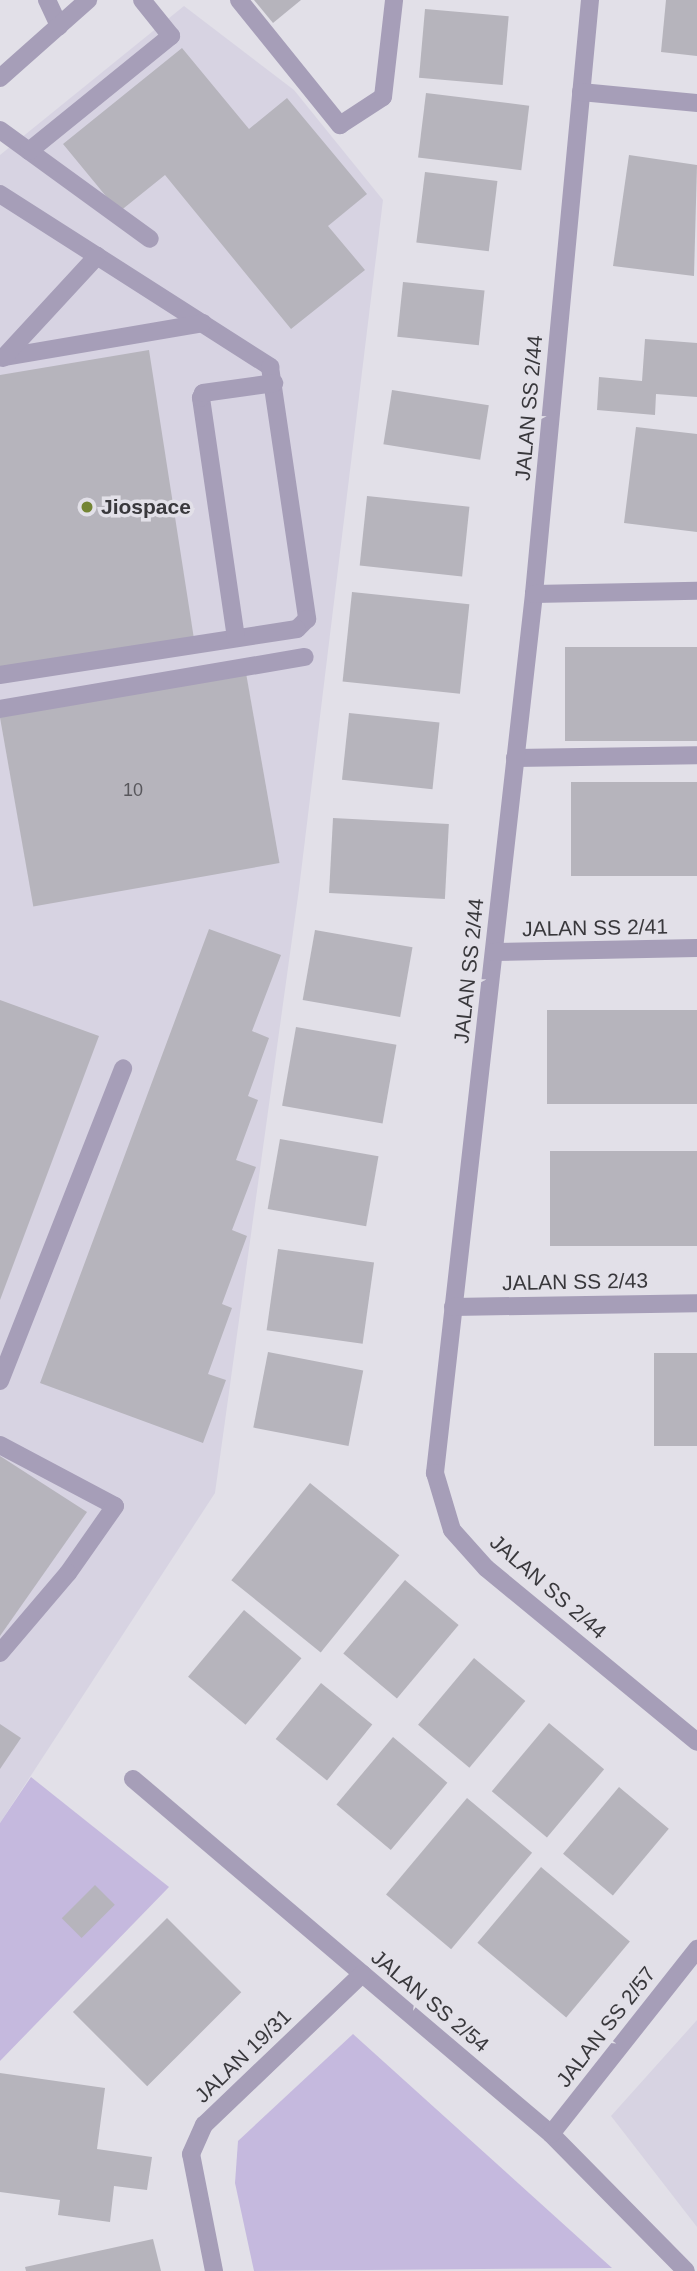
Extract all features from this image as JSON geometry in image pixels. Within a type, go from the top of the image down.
[{"type":"street","points":[[47,0],[59,26]]},
{"type":"street","points":[[0,78],[89,0]]},
{"type":"street","points":[[29,151],[171,36],[142,0]]},
{"type":"street","points":[[239,0],[340,125],[383,97],[394,0]]},
{"type":"street","name":"JALAN SS 2/44","points":[[590,0],[534,594],[435,1473],[453,1530],[486,1568],[697,1742]]},
{"type":"street","points":[[581,92],[697,103]]},
{"type":"street","points":[[0,130],[150,239]]},
{"type":"street","points":[[0,194],[262,359],[274,383],[307,618],[297,629],[0,675]]},
{"type":"street","points":[[2,358],[97,256]]},
{"type":"street","points":[[2,358],[203,323]]},
{"type":"street","points":[[236,638],[201,398],[203,393],[274,383]]},
{"type":"street","points":[[534,594],[697,591]]},
{"type":"street","points":[[0,709],[305,657]]},
{"type":"street","points":[[515,758],[697,755]]},
{"type":"street","name":"JALAN SS 2/41","points":[[494,952],[697,948]]},
{"type":"street","points":[[0,1381],[123,1068]]},
{"type":"street","name":"JALAN SS 2/43","points":[[453,1307],[697,1303]]},
{"type":"street","points":[[0,1446],[115,1507],[68,1573],[0,1653]]},
{"type":"street","name":"JALAN SS 2/54","points":[[133,1779],[551,2134],[685,2271]]},
{"type":"street","name":"JALAN SS 2/57","points":[[551,2134],[697,1949]]},
{"type":"street","name":"JALAN 19/31","points":[[214,2271],[191,2154],[204,2125],[362,1974]]},
{"type":"shaded area","points":[[184,6],[294,90],[383,200],[299,889],[215,1493],[0,1823],[0,155]]},
{"type":"shaded area","points":[[31,1777],[169,1887],[0,2061],[0,1823]]},
{"type":"shaded area","points":[[697,2020],[697,2227],[611,2116]]},
{"type":"shaded area","points":[[353,2034],[612,2268],[254,2271],[235,2183],[238,2141]]},
{"type":"building","points":[[254,0],[301,0],[273,23]]},
{"type":"building","points":[[666,0],[697,0],[697,56],[661,52]]},
{"type":"building","points":[[425,9],[509,16],[503,85],[419,78]]},
{"type":"building","points":[[182,48],[249,129],[287,98],[367,194],[328,226],[365,270],[291,329],[165,175],[119,212],[63,144]]},
{"type":"building","points":[[426,93],[529,106],[521,170],[418,158]]},
{"type":"building","points":[[629,155],[697,165],[694,276],[613,266]]},
{"type":"building","points":[[425,172],[497,181],[489,251],[416,242]]},
{"type":"building","points":[[403,282],[485,291],[479,345],[397,337]]},
{"type":"building","points":[[645,339],[697,343],[697,397],[656,394],[655,415],[597,410],[599,377],[642,381]]},
{"type":"building","name":"Jiospace","points":[[149,350],[194,639],[0,670],[0,375]]},
{"type":"building","points":[[392,390],[489,405],[480,460],[383,444]]},
{"type":"building","points":[[636,427],[697,434],[697,532],[624,523]]},
{"type":"building","points":[[367,496],[469,507],[462,576],[360,566]]},
{"type":"building","points":[[352,592],[469,604],[460,694],[343,682]]},
{"type":"building","points":[[565,647],[697,647],[697,741],[565,741]]},
{"type":"building","points":[[246,673],[280,863],[33,906],[0,716]]},
{"type":"building","points":[[349,713],[440,723],[432,789],[342,780]]},
{"type":"building","points":[[571,782],[697,782],[697,876],[571,876]]},
{"type":"building","points":[[333,818],[449,824],[445,899],[329,893]]},
{"type":"building","points":[[209,929],[281,955],[252,1031],[269,1038],[248,1096],[258,1100],[236,1160],[256,1167],[232,1230],[247,1236],[222,1304],[232,1308],[208,1374],[226,1380],[203,1443],[40,1383]]},
{"type":"building","points":[[315,930],[412,947],[400,1017],[303,1000]]},
{"type":"building","points":[[0,1000],[99,1036],[0,1300]]},
{"type":"building","points":[[547,1010],[697,1010],[697,1104],[547,1104]]},
{"type":"building","points":[[296,1027],[396,1045],[383,1123],[282,1106]]},
{"type":"building","points":[[280,1139],[378,1156],[366,1226],[268,1209]]},
{"type":"building","points":[[550,1151],[697,1151],[697,1246],[550,1246]]},
{"type":"building","points":[[278,1249],[374,1262],[363,1344],[267,1330]]},
{"type":"building","points":[[268,1352],[363,1371],[349,1446],[253,1428]]},
{"type":"building","points":[[654,1353],[697,1353],[697,1446],[654,1446]]},
{"type":"building","points":[[0,1456],[87,1512],[0,1636]]},
{"type":"building","points":[[310,1483],[399,1555],[321,1653],[231,1580]]},
{"type":"building","points":[[405,1580],[459,1625],[397,1699],[343,1654]]},
{"type":"building","points":[[244,1610],[301,1658],[246,1725],[188,1677]]},
{"type":"building","points":[[474,1658],[525,1701],[469,1768],[418,1725]]},
{"type":"building","points":[[321,1683],[372,1725],[327,1780],[276,1739]]},
{"type":"building","points":[[549,1723],[604,1769],[547,1837],[492,1791]]},
{"type":"building","points":[[0,1724],[21,1738],[0,1769]]},
{"type":"building","points":[[393,1737],[447,1783],[391,1850],[336,1804]]},
{"type":"building","points":[[619,1787],[669,1829],[613,1895],[563,1854]]},
{"type":"building","points":[[467,1798],[532,1853],[451,1949],[386,1895]]},
{"type":"building","points":[[541,1867],[630,1942],[566,2017],[477,1943]]},
{"type":"building","points":[[95,1885],[115,1905],[82,1938],[62,1918]]},
{"type":"building","points":[[167,1918],[241,1992],[147,2086],[73,2012]]},
{"type":"building","points":[[0,2073],[105,2088],[97,2149],[152,2157],[147,2190],[114,2186],[110,2222],[58,2215],[60,2200],[0,2192]]},
{"type":"building","points":[[153,2239],[161,2271],[26,2271],[25,2267]]},
{"type":"place","name":"Jiospace","points":[[87,507]]}]
